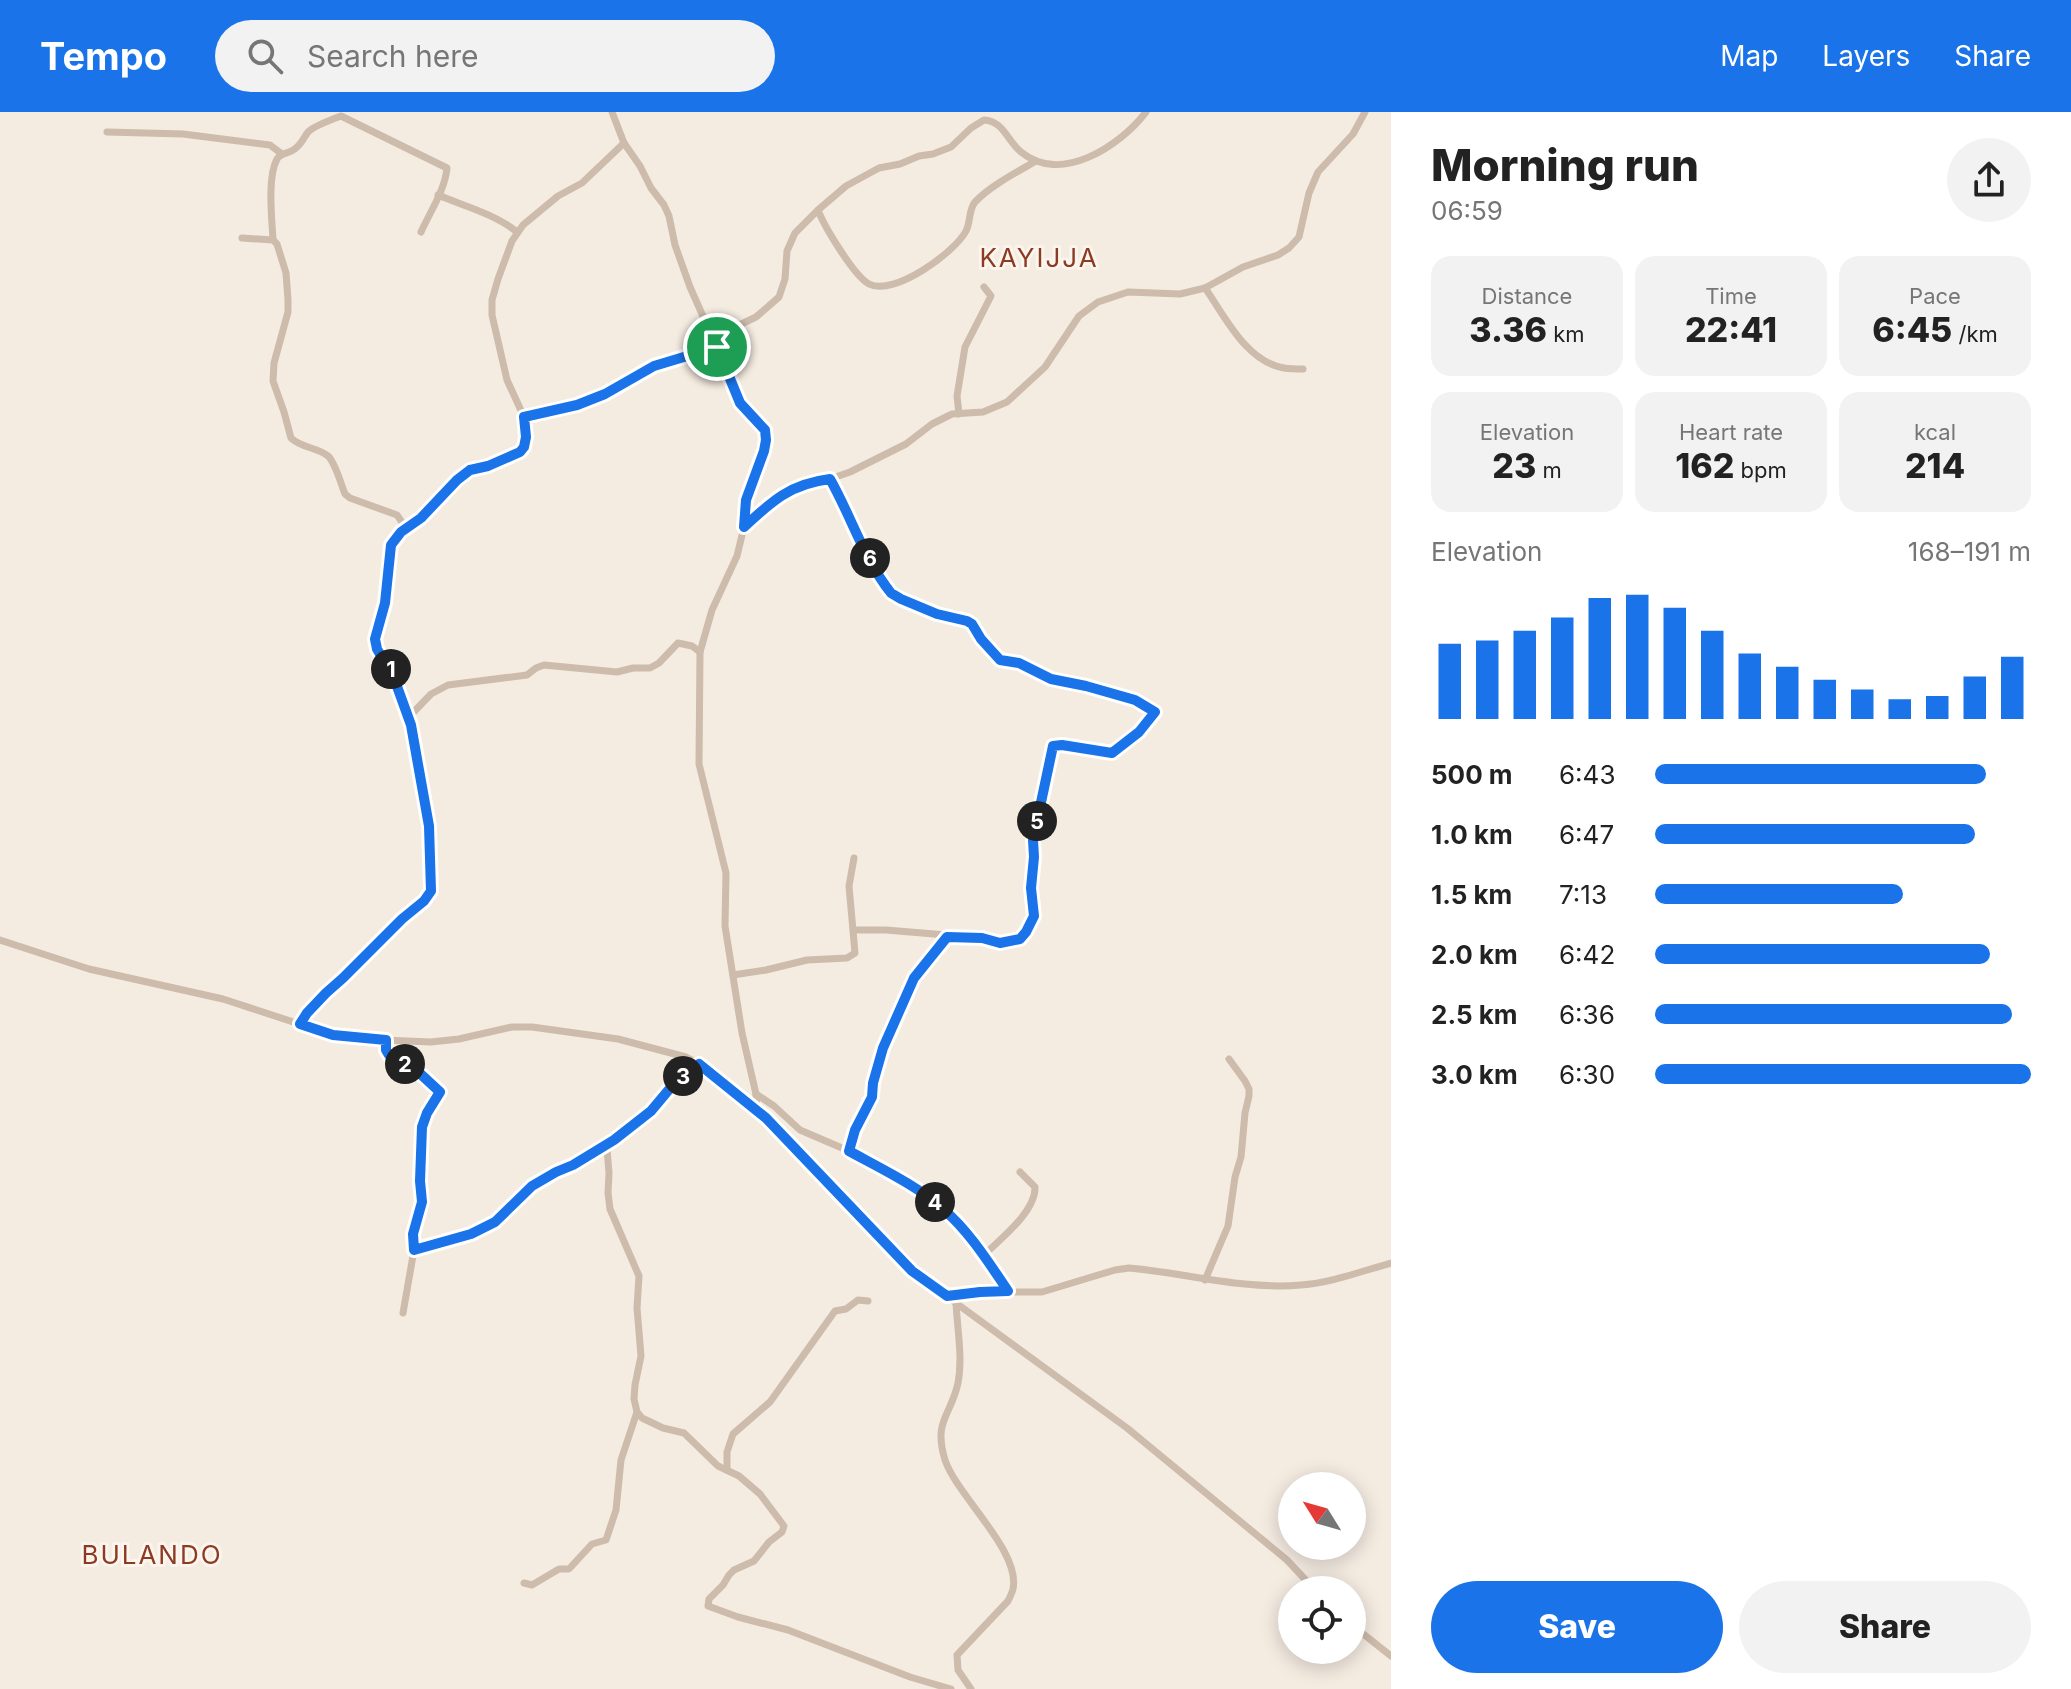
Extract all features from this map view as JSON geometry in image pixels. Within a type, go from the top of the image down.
[{"type":"street","points":[[612,112],[624,143],[669,216],[675,245],[690,287],[740,403],[765,430],[764,451],[746,500],[737,556],[712,610],[700,652],[699,764],[726,873],[725,926],[757,1111]]},
{"type":"street","points":[[978,112],[984,120]]},
{"type":"street","points":[[524,417],[577,405],[605,394],[654,366],[716,344],[729,330],[756,317],[782,291],[787,251],[795,233],[846,186],[879,168],[951,147],[984,120],[996,122],[1016,148],[1036,161],[1051,165],[1069,163],[1092,155],[1133,128],[1146,112]]},
{"type":"street","points":[[744,527],[785,492],[808,482],[850,472],[906,444],[932,424],[952,414],[983,412],[1007,402],[1045,367],[1079,316],[1098,302],[1128,292],[1180,294],[1205,288],[1243,267],[1289,248],[1299,237],[1309,193],[1318,172],[1353,134],[1365,112]]},
{"type":"street","points":[[406,528],[397,515],[345,494],[330,457],[298,444],[289,434],[273,381],[274,363],[288,312],[286,273],[273,240],[271,203],[277,157],[295,150],[316,126],[341,116],[444,165],[447,173],[421,232]]},
{"type":"street","points":[[107,132],[183,134],[270,145],[282,154]]},
{"type":"street","points":[[300,1024],[326,993],[431,891],[429,826],[408,718],[394,678],[377,649],[375,639],[385,603],[391,545],[470,470],[488,466],[520,452],[524,447],[524,417],[507,380],[492,315],[492,300],[498,279],[517,232],[544,207],[582,183],[624,143]]},
{"type":"street","points":[[818,210],[823,225],[868,284],[901,283],[952,248],[967,230],[977,200],[1036,161]]},
{"type":"street","points":[[438,195],[501,221],[517,232]]},
{"type":"street","points":[[242,238],[273,240]]},
{"type":"street","points":[[959,414],[957,396],[965,347],[991,296],[984,287]]},
{"type":"street","points":[[1205,288],[1238,336],[1267,363],[1303,369]]},
{"type":"street","points":[[830,479],[862,544],[891,593],[937,614],[972,624],[1000,660],[1019,663],[1051,679],[1135,700],[1155,712],[1139,732],[1112,753],[1053,746],[1033,840],[1031,888],[1034,916],[1020,939],[1000,943],[982,938],[854,930]]},
{"type":"street","points":[[408,718],[431,694],[448,685],[527,675],[544,665],[617,672],[650,668],[678,643],[692,646],[700,652]]},
{"type":"street","points":[[733,975],[807,960],[847,958],[855,953],[849,886],[854,858]]},
{"type":"street","points":[[849,1151],[855,1130],[872,1097],[883,1048],[914,978],[947,937]]},
{"type":"street","points":[[0,940],[89,969],[223,999],[333,1035],[431,1042],[512,1027],[552,1028],[673,1052],[699,1064],[757,1111],[912,1271],[1127,1428],[1287,1560],[1302,1576]]},
{"type":"street","points":[[386,1040],[389,1055],[413,1067],[440,1092],[422,1127],[422,1202],[413,1234],[414,1250],[403,1313]]},
{"type":"street","points":[[1205,1280],[1228,1226],[1249,1096],[1245,1081],[1229,1059]]},
{"type":"street","points":[[414,1250],[471,1234],[495,1222],[532,1186],[609,1144],[651,1111],[677,1080],[699,1064]]},
{"type":"street","points":[[756,1094],[800,1130],[849,1151],[944,1209],[964,1230],[1008,1291]]},
{"type":"street","points":[[609,1144],[610,1209],[639,1276],[637,1308],[641,1356],[634,1399],[637,1412],[642,1418],[663,1428],[684,1433],[718,1466],[739,1476],[760,1494],[784,1528],[754,1561],[729,1575],[709,1599],[708,1606],[788,1630],[910,1677],[951,1689]]},
{"type":"street","points":[[983,1256],[1009,1232],[1033,1201],[1035,1187],[1020,1172]]},
{"type":"street","points":[[947,1296],[980,1292],[1042,1292],[1129,1268],[1255,1285],[1304,1285],[1391,1263]]},
{"type":"street","points":[[727,1470],[727,1452],[733,1434],[770,1402],[835,1311],[846,1309],[858,1300],[868,1301]]},
{"type":"street","points":[[956,1302],[960,1347],[958,1382],[944,1416],[941,1441],[955,1482],[998,1539],[1013,1578],[1008,1601],[957,1655],[958,1670],[971,1689]]},
{"type":"street","points":[[524,1583],[532,1585],[559,1569],[569,1569],[592,1544],[606,1540],[616,1510],[621,1460],[637,1412]]},
{"type":"street","points":[[1366,1636],[1391,1656]]},
{"type":"district","name":"KAYIJJA","points":[[1039,257]]},
{"type":"district","name":"BULANDO","points":[[152,1554]]},
{"type":"route","points":[[717,347],[740,403],[765,430],[764,451],[746,500],[744,527],[785,492],[808,482],[830,479],[891,593],[937,614],[972,624],[1000,660],[1019,663],[1051,679],[1135,700],[1155,712],[1139,732],[1112,753],[1053,746],[1033,840],[1031,888],[1034,916],[1024,936],[1000,943],[982,938],[947,937],[936,949],[914,978],[883,1048],[872,1097],[855,1130],[849,1151],[944,1209],[964,1230],[1008,1291],[947,1296],[912,1271],[766,1118],[699,1064],[677,1080],[651,1111],[614,1140],[532,1186],[495,1222],[471,1234],[414,1250],[413,1234],[422,1202],[422,1127],[440,1092],[427,1077],[389,1055],[386,1040],[333,1035],[300,1024],[326,993],[431,891],[429,826],[411,725],[394,678],[377,649],[375,639],[385,603],[391,545],[401,532],[421,518],[470,470],[520,452],[526,437],[524,417],[577,405],[605,394],[654,366],[717,347]]}]
